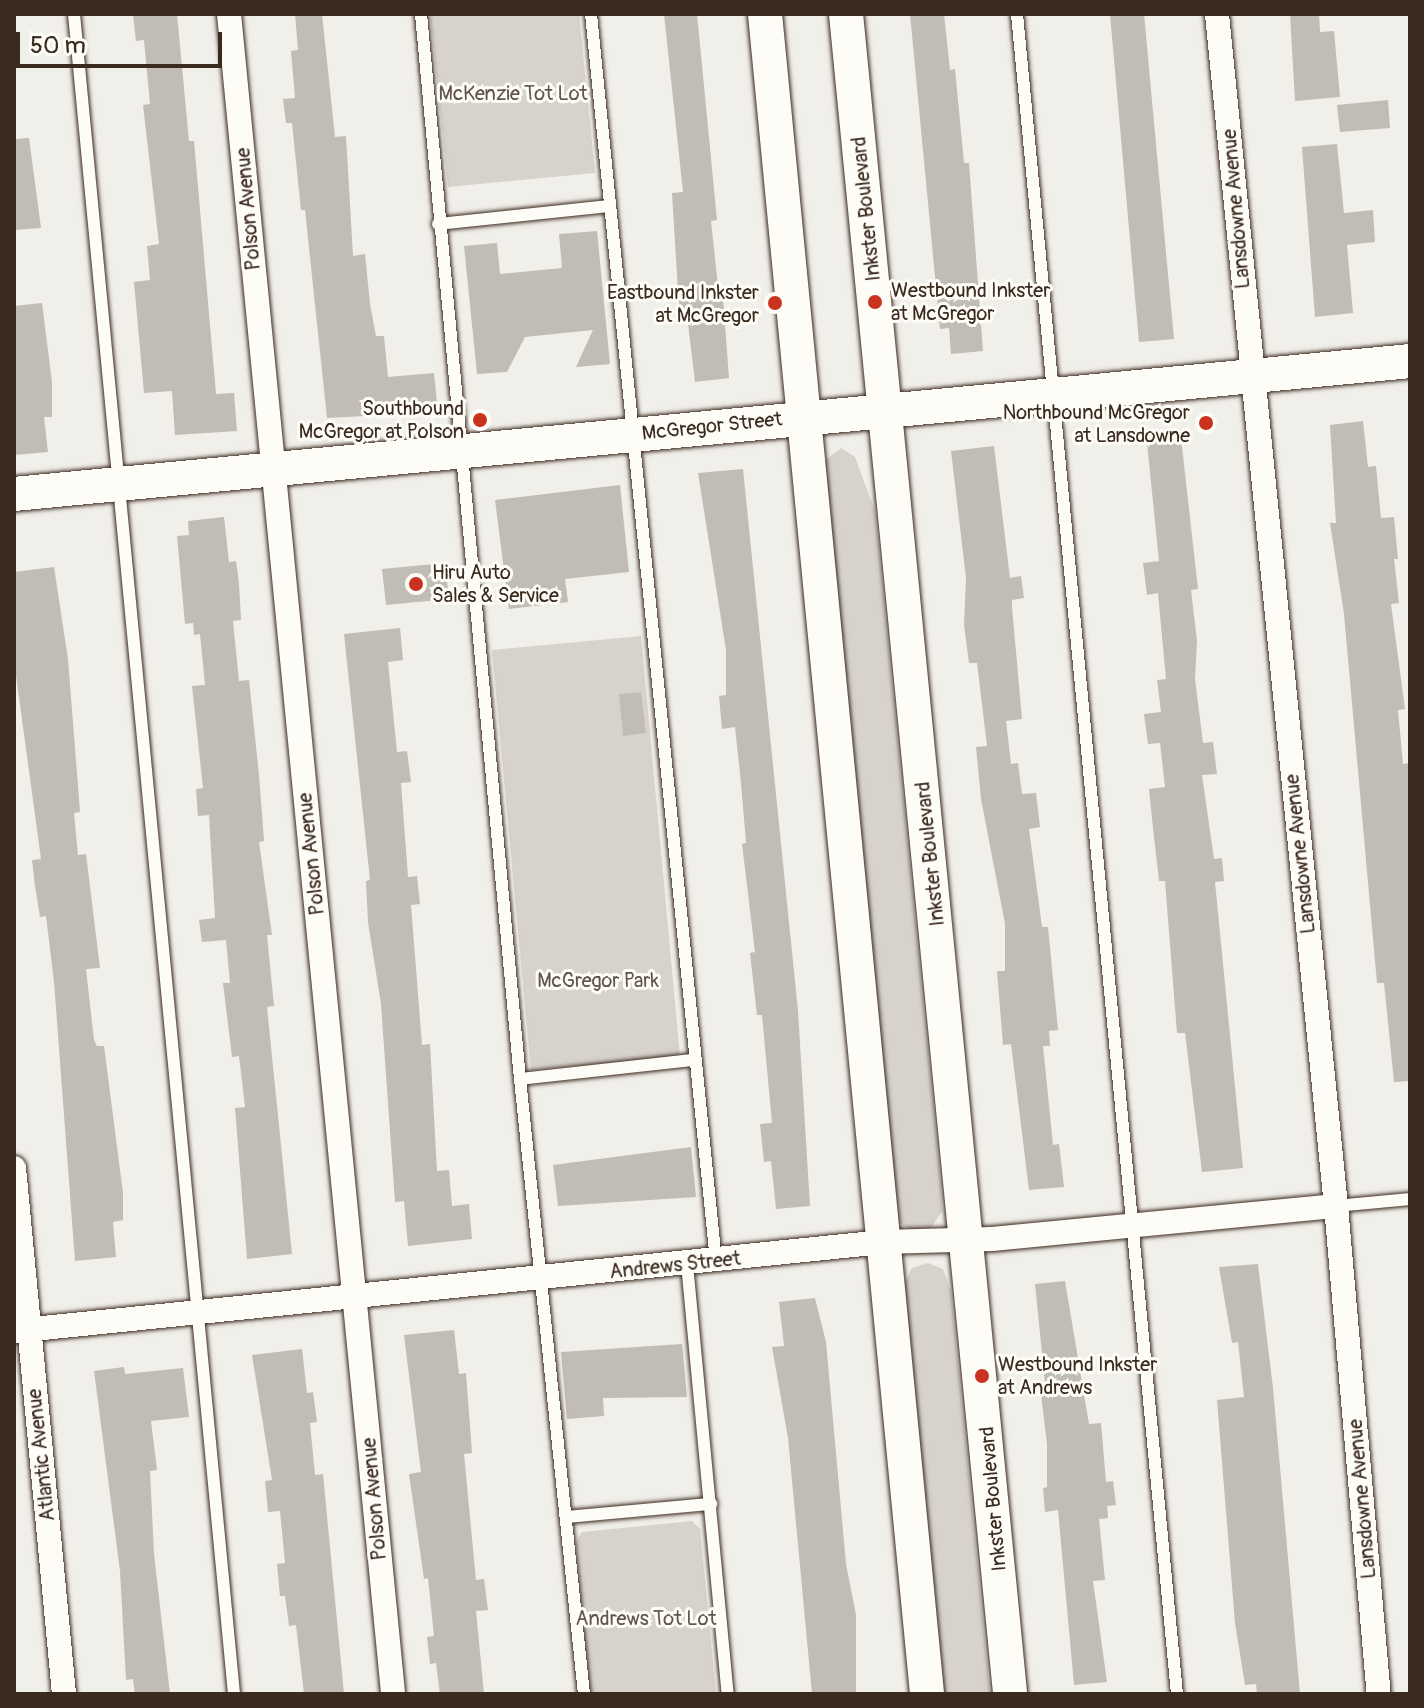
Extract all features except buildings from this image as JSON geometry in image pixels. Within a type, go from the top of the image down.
[{"type":"main road","points":[[765,14],[927,1694]]},
{"type":"main road","name":"Inkster Boulevard","points":[[846,14],[969,1240],[1010,1694]]},
{"type":"main road","name":"McGregor Street","points":[[14,494],[885,408],[1410,361]]},
{"type":"street","name":"Polson Avenue","points":[[229,14],[393,1694]]},
{"type":"street","name":"Lansdowne Avenue","points":[[1217,14],[1336,1206],[1379,1694]]},
{"type":"street","name":"Atlantic Avenue","points":[[14,1168],[22,1330],[64,1694]]},
{"type":"street","name":"Andrews Street","points":[[22,1330],[882,1242],[969,1240],[1336,1206]]},
{"type":"lane","points":[[74,14],[115,484],[234,1694]]},
{"type":"lane","points":[[421,14],[438,224],[520,1079],[584,1694]]},
{"type":"lane","points":[[591,14],[693,1060],[716,1261]]},
{"type":"lane","points":[[1017,14],[1177,1694]]},
{"type":"lane","points":[[438,224],[608,206]]},
{"type":"lane","points":[[520,1079],[693,1060]]},
{"type":"lane","points":[[1336,1206],[1410,1199]]},
{"type":"lane","points":[[687,1264],[728,1694]]},
{"type":"lane","points":[[567,1517],[711,1504]]},
{"type":"green space","name":"McKenzie Tot Lot","points":[[430,14],[579,14],[595,173],[448,187]]},
{"type":"green space","points":[[841,448],[855,457],[875,511],[941,1187],[942,1211],[929,1231],[916,1232],[896,1221],[824,461]]},
{"type":"green space","name":"McGregor Park","points":[[641,636],[680,1056],[531,1070],[492,650]]},
{"type":"green space","points":[[928,1263],[943,1269],[951,1292],[990,1694],[944,1694],[903,1286],[912,1268]]},
{"type":"green space","name":"Andrews Tot Lot","points":[[692,1521],[700,1529],[716,1694],[590,1694],[576,1542],[582,1532]]},
{"type":"place","name":"Westbound Inkster at McGregor","points":[[875,302]]},
{"type":"place","name":"Eastbound Inkster at McGregor","points":[[775,303]]},
{"type":"place","name":"Southbound McGregor at Polson","points":[[480,420]]},
{"type":"place","name":"Northbound McGregor at Lansdowne","points":[[1206,423]]},
{"type":"place","name":"Hiru Auto Sales & Service","points":[[416,584]]},
{"type":"place","name":"Westbound Inkster at Andrews","points":[[982,1376]]}]
